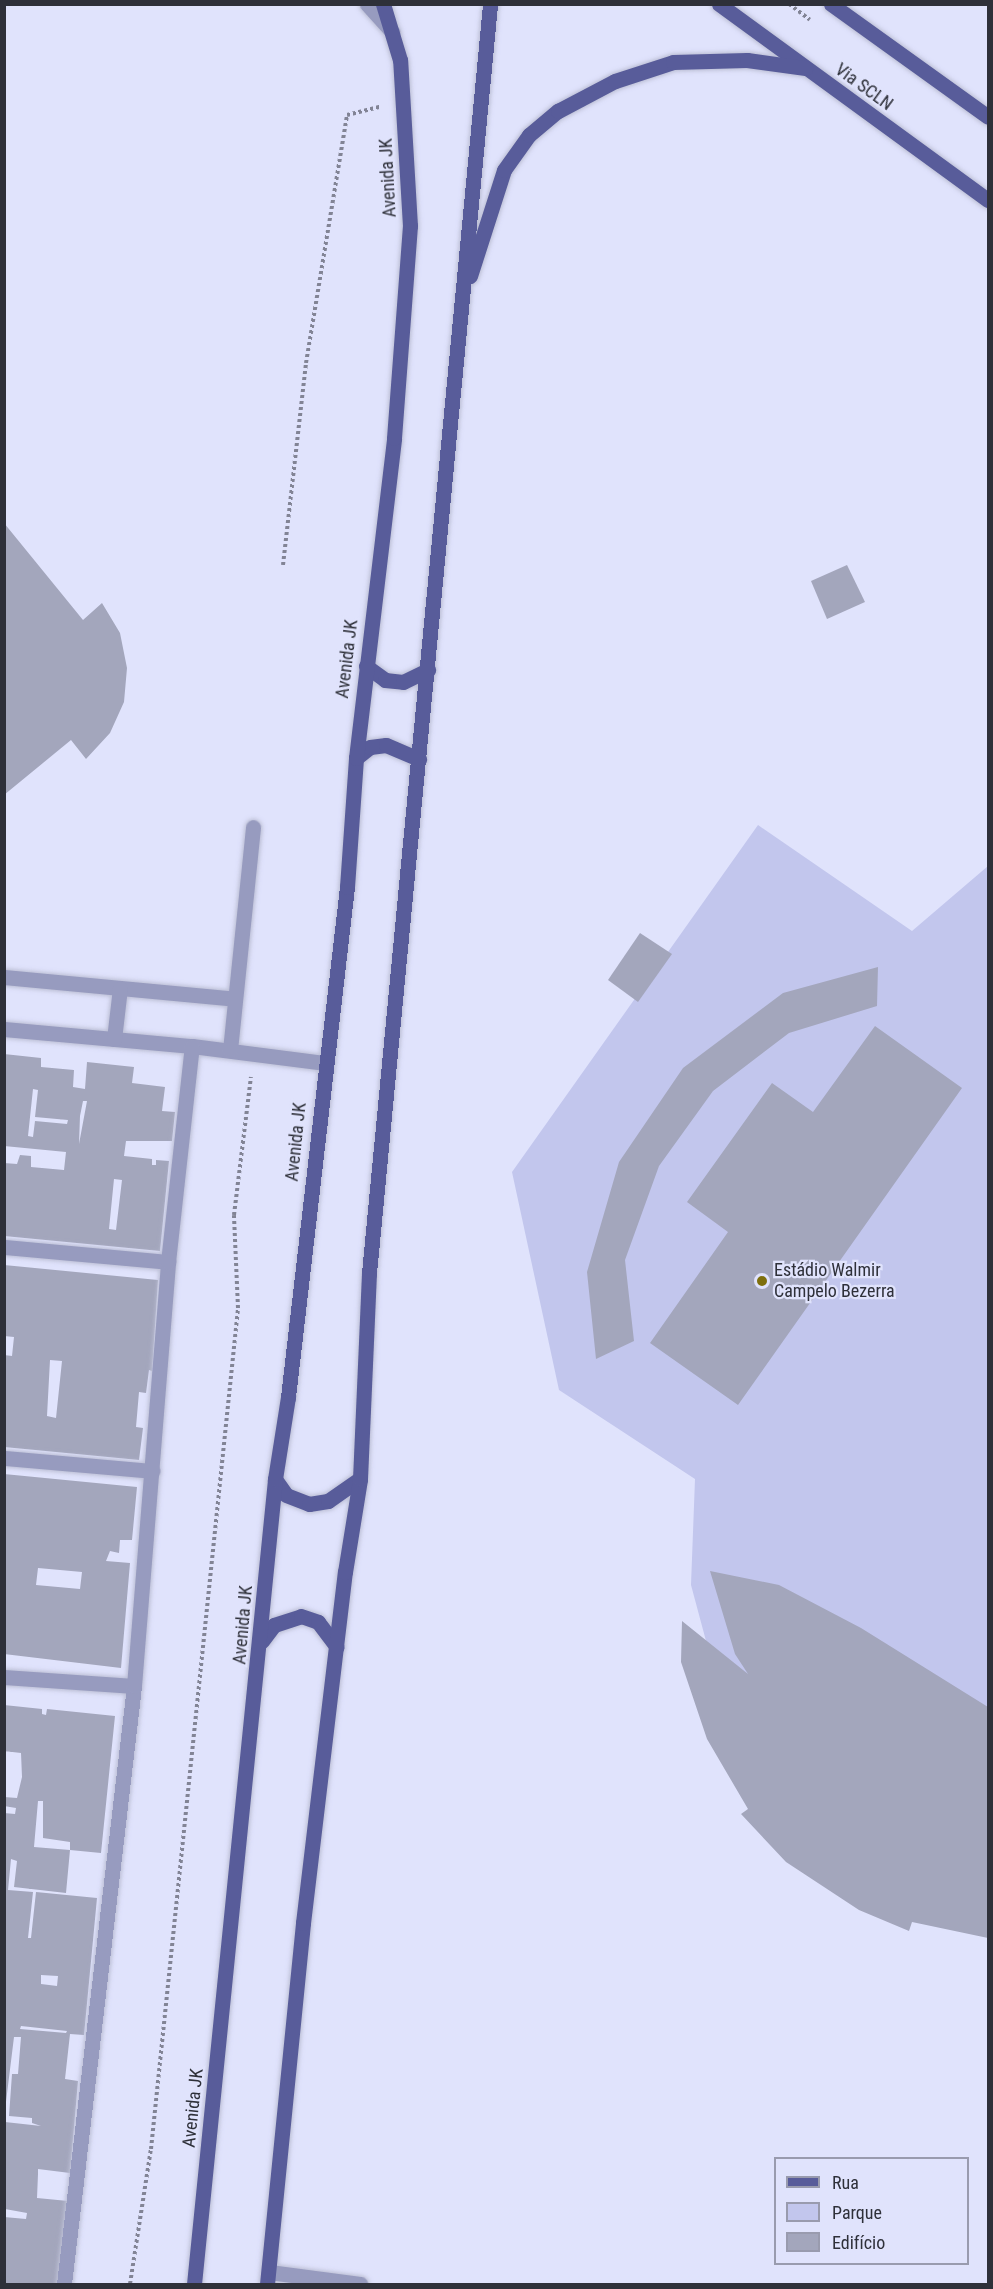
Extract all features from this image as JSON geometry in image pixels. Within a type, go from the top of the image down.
[{"type":"main road","name":"Avenida JK","points":[[194,2284],[261,1642],[275,1479],[288,1397],[324,1064],[347,887],[356,758],[394,438],[410,226],[404,101],[392,32],[383,4]]},
{"type":"main road","points":[[268,2278],[303,1923],[360,1479],[369,1273],[490,4]]},
{"type":"main road","name":"Via SCLN","points":[[718,4],[988,200]]},
{"type":"main road","points":[[831,4],[988,117]]},
{"type":"main road","points":[[460,304],[504,170],[529,135],[558,111],[615,81],[673,62],[747,60],[805,68]]},
{"type":"main road","points":[[366,666],[385,680],[403,682],[428,670]]},
{"type":"main road","points":[[356,758],[370,747],[386,745],[419,759]]},
{"type":"main road","points":[[275,1479],[286,1495],[309,1504],[328,1501],[360,1479]]},
{"type":"main road","points":[[261,1642],[274,1625],[301,1616],[318,1622],[337,1647]]},
{"type":"street","points":[[367,4],[392,32]]},
{"type":"street","points":[[230,1050],[253,827]]},
{"type":"street","points":[[4,976],[235,999]]},
{"type":"street","points":[[114,1039],[120,988]]},
{"type":"street","points":[[4,1029],[230,1050],[324,1064]]},
{"type":"street","points":[[64,2284],[134,1686],[168,1262],[192,1046]]},
{"type":"street","points":[[4,1247],[168,1262]]},
{"type":"street","points":[[4,1458],[152,1471]]},
{"type":"street","points":[[4,1677],[134,1686]]},
{"type":"street","points":[[268,2278],[360,2284]]},
{"type":"path","points":[[283,565],[306,363],[347,115],[404,101]]},
{"type":"path","points":[[130,2284],[151,2149],[238,1308],[234,1215],[254,1053]]},
{"type":"green space","name":"Estádio Walmir Campelo Bezerra","points":[[758,825],[912,931],[988,866],[988,1896],[945,1879],[713,1667],[691,1585],[695,1479],[559,1390],[512,1172]]},
{"type":"building","points":[[4,523],[83,620],[102,603],[120,633],[127,668],[124,702],[110,733],[86,759],[71,740],[4,795]]},
{"type":"building","points":[[847,565],[865,602],[827,619],[811,581]]},
{"type":"building","points":[[640,933],[672,954],[638,1002],[608,980]]},
{"type":"building","points":[[878,967],[877,1006],[789,1033],[713,1091],[659,1166],[625,1260],[634,1341],[596,1359],[587,1272],[619,1162],[683,1068],[783,993]]},
{"type":"building","points":[[875,1026],[962,1088],[738,1405],[650,1343],[728,1232],[687,1202],[772,1083],[813,1112]]},
{"type":"building","points":[[4,1054],[41,1058],[41,1067],[74,1070],[73,1087],[85,1089],[87,1062],[134,1067],[132,1083],[165,1087],[162,1111],[175,1112],[172,1141],[126,1141],[124,1156],[152,1159],[152,1165],[156,1165],[156,1160],[169,1161],[160,1251],[4,1236],[4,1163],[17,1164],[20,1155],[31,1156],[31,1167],[64,1170],[66,1152],[4,1146]],"holes":[[[33,1089],[38,1090],[35,1117],[68,1120],[67,1124],[35,1121],[33,1137],[28,1136]],[[83,1101],[87,1101],[79,1144]],[[114,1179],[122,1180],[116,1230],[109,1229]]]},
{"type":"building","points":[[4,1265],[158,1280],[152,1371],[149,1370],[146,1393],[139,1392],[136,1427],[143,1428],[139,1460],[4,1447],[4,1355],[12,1356],[14,1337],[4,1336]],"holes":[[[50,1360],[62,1361],[56,1418],[47,1416]]]},
{"type":"building","points":[[4,1474],[137,1487],[132,1540],[120,1540],[119,1553],[110,1551],[106,1561],[130,1563],[121,1668],[4,1654]],"holes":[[[38,1568],[82,1572],[80,1589],[36,1585]]]},
{"type":"building","points":[[710,1571],[779,1585],[861,1628],[988,1707],[988,1938],[912,1922],[909,1931],[859,1910],[786,1862],[741,1814],[748,1809],[707,1739],[681,1662],[682,1621],[748,1674],[735,1654]]},
{"type":"building","points":[[4,1705],[42,1709],[42,1714],[46,1715],[47,1709],[115,1716],[101,1853],[70,1850],[66,1893],[14,1887],[17,1861],[11,1859],[8,1890],[33,1892],[28,1938],[31,1938],[36,1892],[97,1898],[84,2035],[70,2034],[65,2079],[78,2081],[70,2173],[38,2169],[37,2198],[68,2201],[61,2284],[4,2284],[4,2217],[26,2219],[27,2213],[5,2209],[5,2122],[41,2126],[32,2123],[32,2118],[9,2116],[12,2074],[18,2074],[21,2037],[14,2037],[4,2118],[4,1813],[15,1814],[16,1808],[4,1806],[4,1797],[17,1798],[22,1777],[21,1753],[4,1751]],"holes":[[[38,1801],[43,1801],[43,1838],[70,1842],[70,1850],[34,1847]],[[41,1975],[58,1976],[57,1986],[41,1984]],[[21,2026],[67,2031],[66,2033],[20,2029]]]},
{"type":"place","name":"Estádio Walmir Campelo Bezerra","points":[[762,1281]]}]
